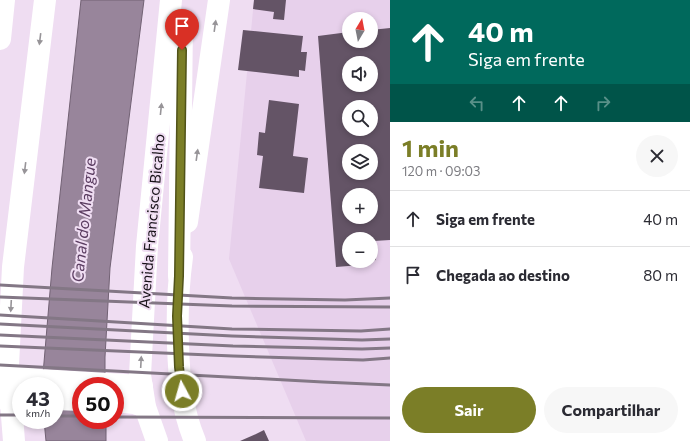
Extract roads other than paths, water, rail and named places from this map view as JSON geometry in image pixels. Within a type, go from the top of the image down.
[{"type":"main road","points":[[0,39],[4,0]]},
{"type":"main road","points":[[12,388],[8,373],[13,267],[45,0]]},
{"type":"main road","name":"Avenida Francisco Bicalho","points":[[157,441],[146,407],[140,375],[147,246],[171,0]]},
{"type":"main road","points":[[182,0],[179,276],[177,316],[179,367],[185,412],[195,441]]},
{"type":"main road","points":[[179,276],[219,0]]},
{"type":"main road","points":[[8,373],[24,378],[72,386]]},
{"type":"main road","points":[[124,393],[142,386]]},
{"type":"main road","points":[[124,398],[146,407]]},
{"type":"main road","points":[[14,441],[15,429]]},
{"type":"water","name":"Canal do Mangue","points":[[81,0],[144,0],[110,268],[105,377],[72,377],[72,429],[106,429],[106,441],[46,441],[45,429],[64,429],[64,377],[43,377],[52,268]]},
{"type":"railway","points":[[0,285],[232,298],[345,300],[390,298]]},
{"type":"railway","points":[[0,297],[232,306],[390,307]]},
{"type":"railway","points":[[0,315],[232,329],[361,331],[390,329]]},
{"type":"railway","points":[[0,324],[232,336],[362,340],[390,339]]},
{"type":"railway","points":[[0,335],[233,346],[362,349],[390,348]]},
{"type":"railway","points":[[0,346],[233,356],[363,360],[390,358]]},
{"type":"railway","points":[[0,365],[390,385]]},
{"type":"railway","points":[[0,415],[12,415]]},
{"type":"railway","points":[[64,416],[72,416]]},
{"type":"railway","points":[[124,417],[390,418]]}]
